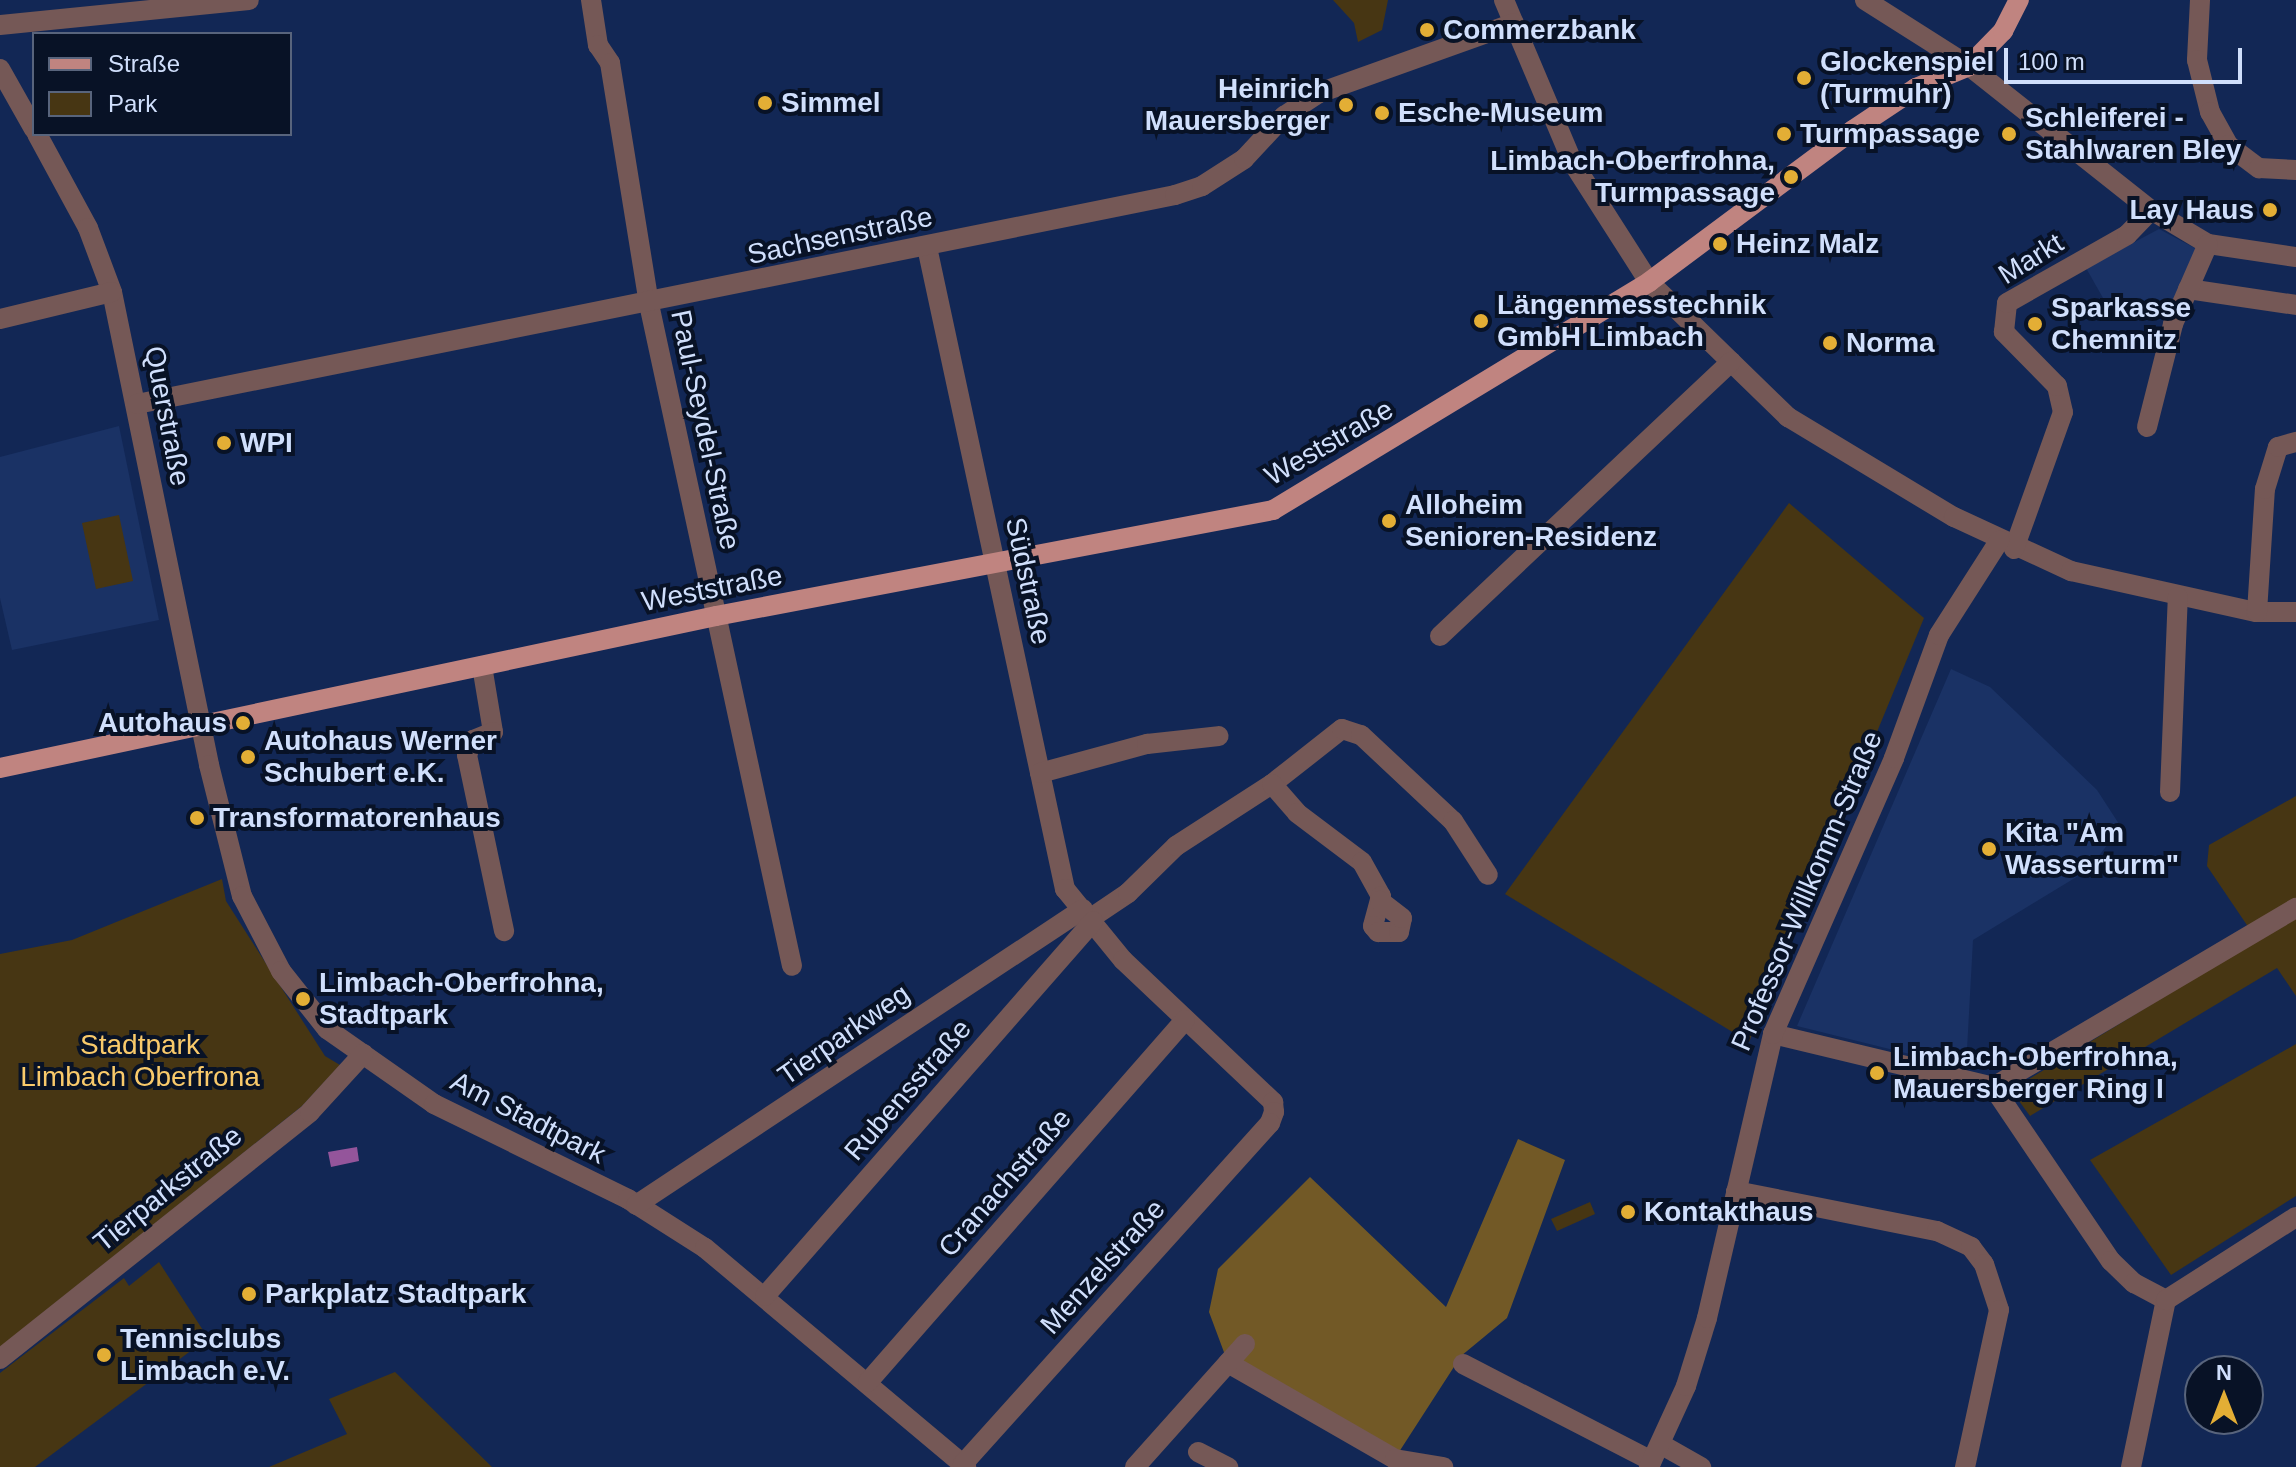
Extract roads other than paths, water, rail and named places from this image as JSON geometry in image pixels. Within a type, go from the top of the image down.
[{"type":"main road","points":[[1969,66],[2003,31],[2019,0]]},
{"type":"main road","name":"Weststraße","points":[[0,768],[200,723],[716,616],[1273,510],[1649,282],[1853,130],[1916,88],[1969,66]]},
{"type":"street","points":[[0,25],[249,0]]},
{"type":"street","name":"Paul-Seydel-Straße","points":[[591,0],[598,45],[610,63],[649,304],[792,966]]},
{"type":"street","points":[[1504,0],[1573,163],[1649,282],[1788,417],[2006,545],[2071,571],[2257,612],[2296,612]]},
{"type":"street","points":[[1865,0],[1969,66],[2151,210],[2208,244],[2296,257]]},
{"type":"street","points":[[2200,0],[2197,60],[2210,112],[2228,145],[2259,168],[2296,170]]},
{"type":"street","name":"Sachsenstraße","points":[[137,404],[649,304],[1202,186],[1244,159],[1284,116],[1319,93],[1514,23]]},
{"type":"street","name":"Querstraße","points":[[0,69],[32,127]]},
{"type":"street","name":"Querstraße","points":[[37,136],[88,228],[112,292],[200,723]]},
{"type":"street","name":"Markt","points":[[2006,545],[2063,412],[2057,386],[2004,332],[2007,303],[2127,235],[2151,210]]},
{"type":"street","points":[[2147,427],[2173,324],[2208,244]]},
{"type":"street","name":"Südstraße","points":[[927,247],[1065,889],[1123,960],[1273,1102]]},
{"type":"street","points":[[2188,289],[2296,305]]},
{"type":"street","points":[[0,319],[112,292]]},
{"type":"street","points":[[1440,636],[1731,362]]},
{"type":"street","points":[[2257,612],[2265,489],[2278,447],[2296,442]]},
{"type":"street","name":"Professor-Willkomm-Straße","points":[[1654,1458],[1707,1318],[1773,1034],[1894,758],[1939,635],[2006,545]]},
{"type":"street","points":[[2170,792],[2178,597]]},
{"type":"street","points":[[482,666],[493,732],[473,740],[467,755],[504,931]]},
{"type":"street","name":"Am Stadtpark","points":[[200,723],[242,896],[281,971],[327,1029],[434,1104],[636,1205],[705,1248],[868,1382],[964,1466]]},
{"type":"street","points":[[1089,916],[1128,893],[1176,846],[1272,784],[1342,729],[1361,735],[1453,821],[1488,875]]},
{"type":"street","points":[[1040,773],[1147,744],[1219,736]]},
{"type":"street","points":[[1272,784],[1297,813],[1362,862],[1375,878],[1380,901]]},
{"type":"street","points":[[1993,1087],[2296,908]]},
{"type":"street","name":"Tierparkweg","points":[[636,1205],[1089,916]]},
{"type":"street","name":"Rubensstraße","points":[[765,1296],[1089,916]]},
{"type":"street","name":"Cranachstraße","points":[[868,1382],[1185,1020]]},
{"type":"street","points":[[1773,1034],[1993,1087],[2111,1261],[2134,1283],[2166,1300]]},
{"type":"street","name":"Tierparkstraße","points":[[0,1359],[310,1112],[363,1054]]},
{"type":"street","name":"Menzelstraße","points":[[964,1466],[1270,1123],[1273,1102]]},
{"type":"street","points":[[1736,1191],[1937,1231],[1971,1247],[1984,1264],[1999,1310],[1965,1467]]},
{"type":"street","points":[[2131,1467],[2166,1300],[2296,1217]]},
{"type":"street","points":[[1135,1467],[1245,1344]]},
{"type":"street","points":[[1228,1363],[1395,1459],[1443,1467]]},
{"type":"street","points":[[1463,1364],[1654,1458],[1701,1467]]},
{"type":"street","points":[[1198,1452],[1228,1467]]},
{"type":"place","name":"Commerzbank","points":[[1427,30]]},
{"type":"place","name":"Glockenspiel (Turmuhr)","points":[[1804,78]]},
{"type":"place","name":"Simmel","points":[[765,103]]},
{"type":"place","name":"Heinrich Mauersberger","points":[[1346,105]]},
{"type":"place","name":"Esche-Museum","points":[[1382,113]]},
{"type":"place","name":"Turmpassage","points":[[1784,134]]},
{"type":"place","name":"Schleiferei - Stahlwaren Bley","points":[[2009,134]]},
{"type":"place","name":"Limbach-Oberfrohna, Turmpassage","points":[[1791,177]]},
{"type":"place","name":"Lay Haus","points":[[2270,210]]},
{"type":"place","name":"Heinz Malz","points":[[1720,244]]},
{"type":"place","name":"Längenmesstechnik GmbH Limbach","points":[[1481,321]]},
{"type":"place","name":"Sparkasse Chemnitz","points":[[2035,324]]},
{"type":"place","name":"Norma","points":[[1830,343]]},
{"type":"place","name":"WPI","points":[[224,443]]},
{"type":"place","name":"Alloheim Senioren-Residenz","points":[[1389,521]]},
{"type":"place","name":"Autohaus","points":[[243,723]]},
{"type":"place","name":"Autohaus Werner Schubert e.K.","points":[[248,757]]},
{"type":"place","name":"Transformatorenhaus","points":[[197,818]]},
{"type":"place","name":"Kita \"Am Wasserturm\"","points":[[1989,849]]},
{"type":"place","name":"Limbach-Oberfrohna, Stadtpark","points":[[303,999]]},
{"type":"place","name":"Limbach-Oberfrohna, Mauersberger Ring I","points":[[1877,1073]]},
{"type":"place","name":"Kontakthaus","points":[[1628,1212]]},
{"type":"place","name":"Parkplatz Stadtpark","points":[[249,1294]]},
{"type":"place","name":"Tennisclubs Limbach e.V.","points":[[104,1355]]},
{"type":"park label","name":"Stadtpark Limbach Oberfrona","points":[[140,1061]]}]
